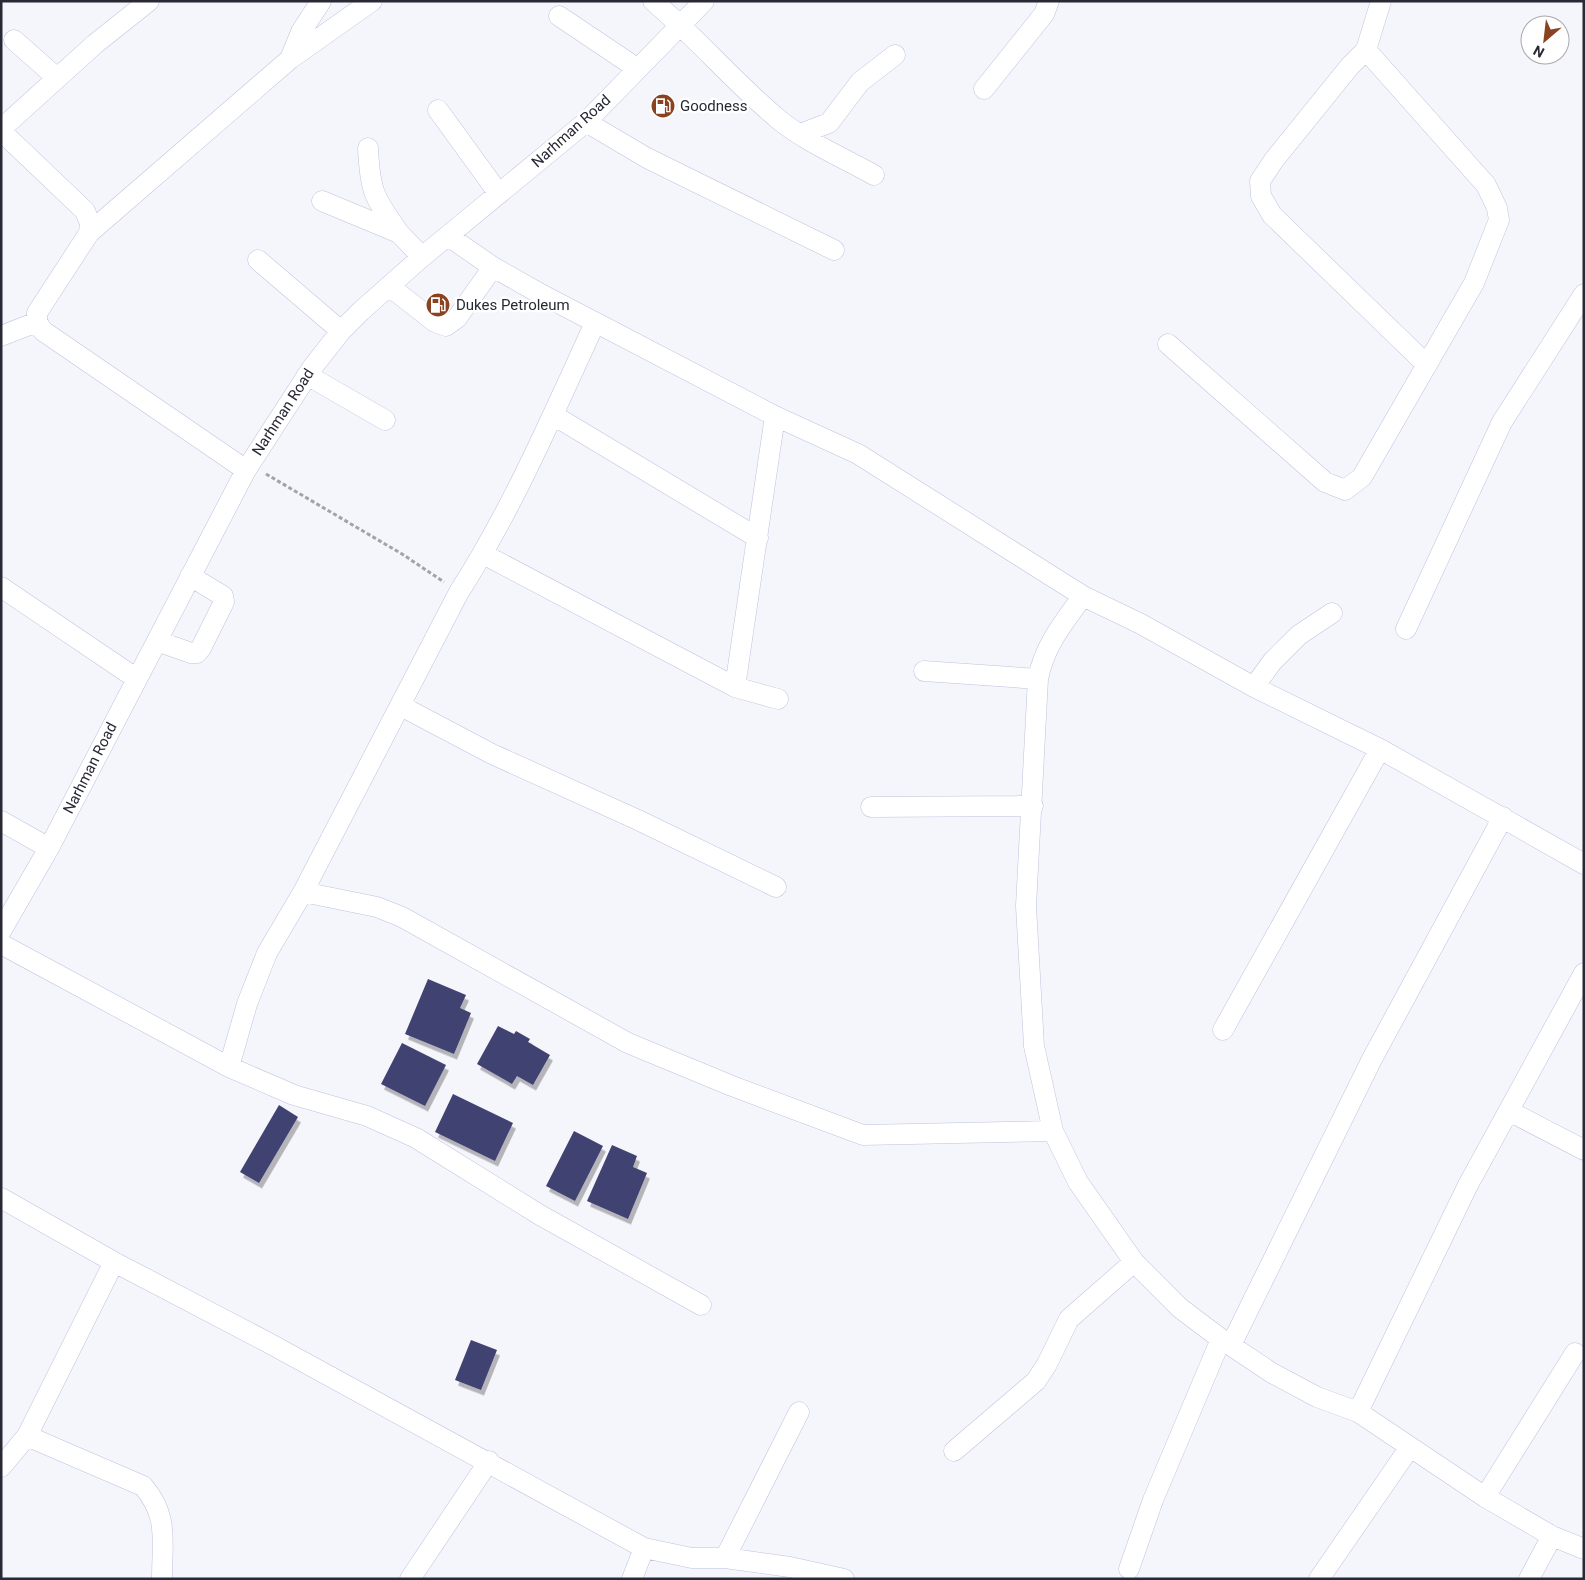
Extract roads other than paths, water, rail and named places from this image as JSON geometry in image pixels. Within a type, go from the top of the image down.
[{"type":"street","points":[[89,232],[90,223],[85,211],[1,130],[95,44],[149,1]]},
{"type":"street","points":[[290,59],[301,32],[320,1]]},
{"type":"street","points":[[248,467],[43,331],[37,322],[37,313],[89,232],[290,59],[372,1]]},
{"type":"street","points":[[653,1],[680,24],[779,119],[800,134],[874,175]]},
{"type":"street","name":"Narhman Road","points":[[1,931],[49,848],[248,467],[307,375],[341,331],[422,257],[586,122],[704,1]]},
{"type":"street","points":[[984,89],[1044,14],[1049,1]]},
{"type":"street","points":[[1381,1],[1366,50],[1350,66],[1274,160],[1260,181],[1261,196],[1272,214],[1427,365]]},
{"type":"street","points":[[559,16],[638,69]]},
{"type":"street","points":[[14,40],[57,78]]},
{"type":"street","points":[[1168,344],[1325,482],[1345,490],[1362,477],[1474,283],[1499,220],[1497,208],[1486,185],[1366,50]]},
{"type":"street","points":[[800,134],[828,123],[860,82],[895,55]]},
{"type":"street","points":[[438,110],[499,194]]},
{"type":"street","points":[[586,122],[647,158],[834,250]]},
{"type":"street","points":[[368,148],[370,181],[376,200],[399,233],[422,257]]},
{"type":"street","points":[[322,201],[399,233]]},
{"type":"street","points":[[448,236],[493,267],[595,323],[775,416],[865,458],[1083,596],[1141,624],[1254,687],[1380,749],[1584,864]]},
{"type":"street","points":[[258,260],[341,331]]},
{"type":"street","points":[[389,286],[435,322],[446,326],[457,318],[493,267]]},
{"type":"street","points":[[1406,629],[1512,404],[1584,294]]},
{"type":"street","points":[[1,336],[37,322]]},
{"type":"street","points":[[229,1068],[247,1004],[267,953],[303,892],[459,592],[483,554],[553,415],[595,323]]},
{"type":"street","points":[[307,375],[385,420]]},
{"type":"street","points":[[553,415],[758,538]]},
{"type":"street","points":[[735,687],[775,416]]},
{"type":"street","points":[[483,554],[735,687],[778,699]]},
{"type":"street","points":[[156,641],[191,653],[197,652],[201,648],[224,602],[224,596],[190,576]]},
{"type":"street","points":[[1,587],[137,679]]},
{"type":"street","points":[[1083,596],[1050,641],[1041,659],[1038,678],[1033,806],[1026,906],[1034,1046],[1053,1131],[1078,1182],[1134,1262],[1180,1308],[1226,1342],[1272,1373],[1316,1397],[1358,1412],[1485,1497],[1552,1536],[1584,1549]]},
{"type":"street","points":[[1254,687],[1272,662],[1299,635],[1332,613]]},
{"type":"street","points":[[924,671],[1038,678]]},
{"type":"street","points":[[401,706],[492,754],[638,820],[776,887]]},
{"type":"street","points":[[1223,1030],[1380,749]]},
{"type":"street","points":[[871,807],[1033,806]]},
{"type":"street","points":[[1129,1569],[1153,1500],[1226,1342],[1372,1059],[1503,817]]},
{"type":"street","points":[[1,821],[49,848]]},
{"type":"street","points":[[303,892],[377,908],[402,917],[628,1043],[732,1086],[863,1135],[1053,1131]]},
{"type":"street","points":[[1,944],[229,1068],[294,1094],[367,1116],[416,1138],[540,1215],[701,1304]]},
{"type":"street","points":[[1358,1412],[1468,1185],[1584,973]]},
{"type":"street","points":[[1509,1111],[1584,1150]]},
{"type":"street","points":[[1,1198],[114,1262],[489,1461],[644,1548],[692,1558],[725,1558],[790,1566],[844,1579]]},
{"type":"street","points":[[1,1468],[27,1436],[114,1262]]},
{"type":"street","points":[[954,1451],[1036,1381],[1047,1364],[1069,1319],[1134,1262]]},
{"type":"street","points":[[1485,1497],[1575,1353]]},
{"type":"street","points":[[725,1558],[799,1412]]},
{"type":"street","points":[[27,1436],[143,1486],[155,1500],[162,1518],[162,1579]]},
{"type":"street","points":[[1319,1579],[1410,1447]]},
{"type":"street","points":[[410,1579],[489,1461]]},
{"type":"street","points":[[1529,1579],[1552,1536]]},
{"type":"street","points":[[632,1579],[644,1548]]},
{"type":"place","name":"Goodness","points":[[663,106]]},
{"type":"place","name":"Dukes Petroleum","points":[[438,305]]}]
